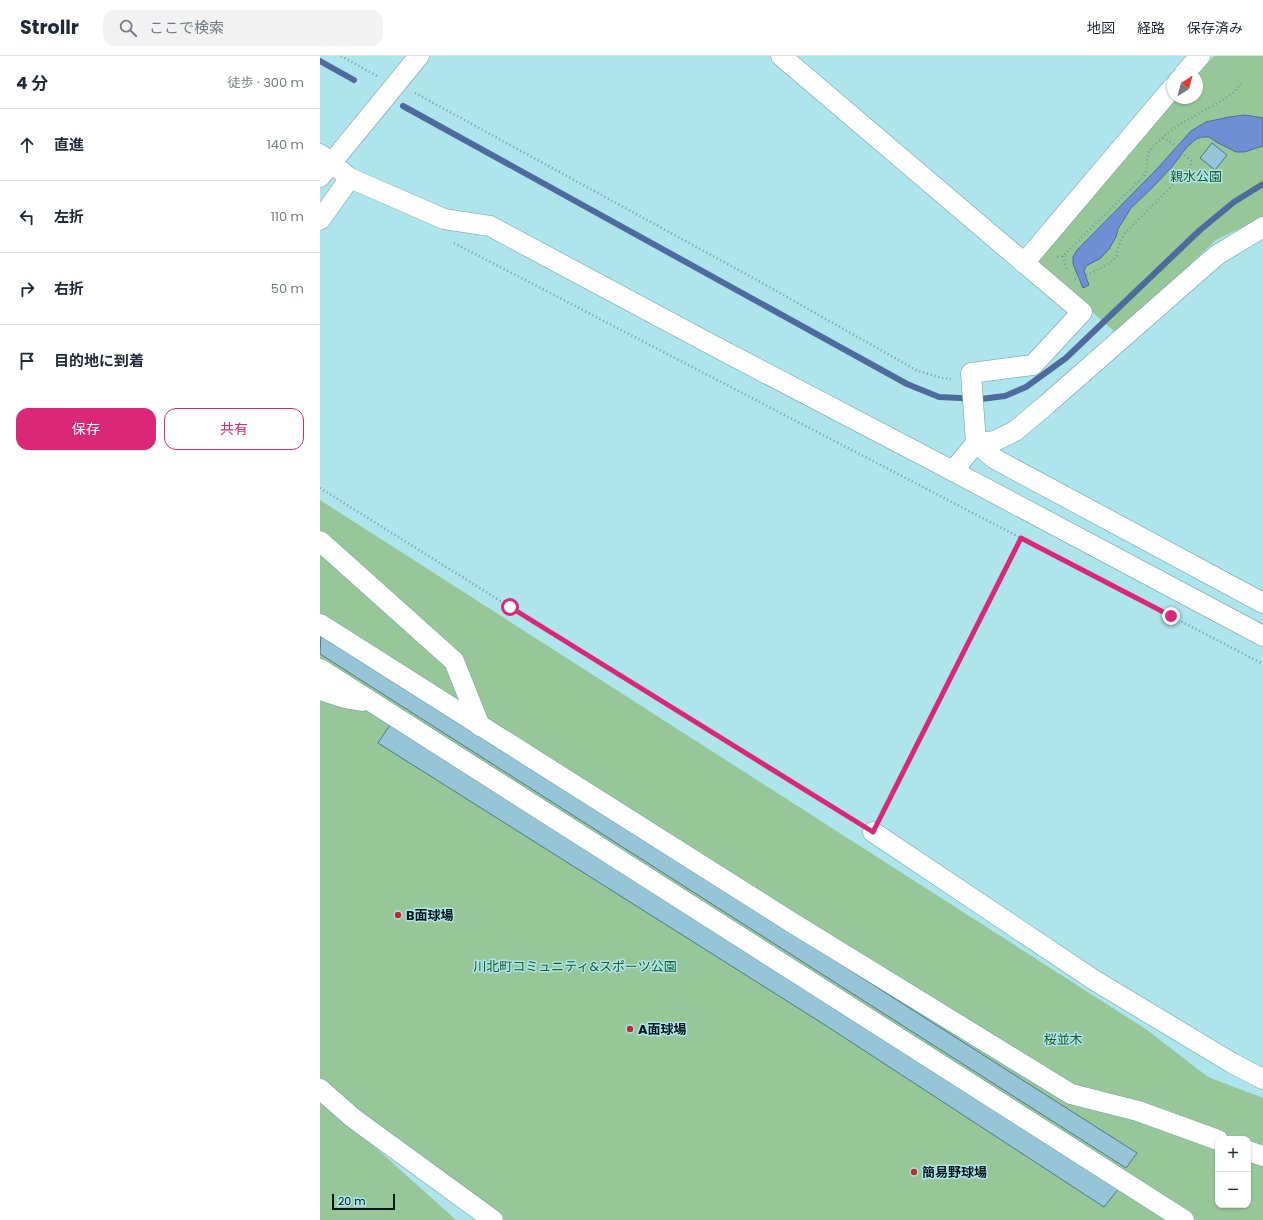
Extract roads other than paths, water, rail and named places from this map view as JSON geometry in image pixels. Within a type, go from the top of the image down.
[{"type":"street","points":[[418,56],[397,83],[324,165],[444,219],[490,226],[722,351],[953,471],[1263,636]]},
{"type":"street","points":[[781,56],[1082,312],[1033,365],[971,372],[975,434],[995,459],[1263,603]]},
{"type":"street","points":[[1189,68],[1200,56]]},
{"type":"street","points":[[1024,263],[1167,94]]},
{"type":"street","points":[[320,220],[350,178]]},
{"type":"street","points":[[975,434],[995,441],[1015,431],[1046,406],[1217,255],[1263,227]]},
{"type":"street","points":[[953,471],[975,434]]},
{"type":"street","points":[[320,541],[454,661],[480,726]]},
{"type":"street","points":[[320,624],[791,922],[1071,1094],[1138,1110],[1215,1139]]},
{"type":"street","points":[[320,669],[376,703],[1184,1220]]},
{"type":"street","points":[[320,690],[344,698],[376,703]]},
{"type":"street","points":[[873,832],[1094,980],[1232,1063],[1263,1079]]},
{"type":"street","points":[[320,1089],[353,1118],[493,1220]]},
{"type":"street","points":[[1251,1152],[1263,1156]]},
{"type":"water","points":[[1245,115],[1263,118],[1263,146],[1244,152],[1236,152],[1209,137],[1196,139],[1187,147],[1171,168],[1131,208],[1118,229],[1116,237],[1109,249],[1101,258],[1086,266],[1084,271],[1089,285],[1083,288],[1073,264],[1073,257],[1077,250],[1156,170],[1191,131],[1206,122]]},
{"type":"waterway","points":[[320,61],[354,80]]},
{"type":"waterway","points":[[403,106],[907,384],[939,397],[981,399],[1005,396],[1026,387],[1066,358],[1200,230],[1234,202],[1263,184]]},
{"type":"place","name":"B面球場","points":[[398,915]]},
{"type":"place","name":"A面球場","points":[[630,1029]]},
{"type":"place","name":"簡易野球場","points":[[914,1172]]},
{"type":"park label","name":"親水公園","points":[[1196,176]]},
{"type":"park label","name":"川北町コミュニティ&スポーツ公園","points":[[575,966]]},
{"type":"park label","name":"桜並木","points":[[1063,1039]]}]
